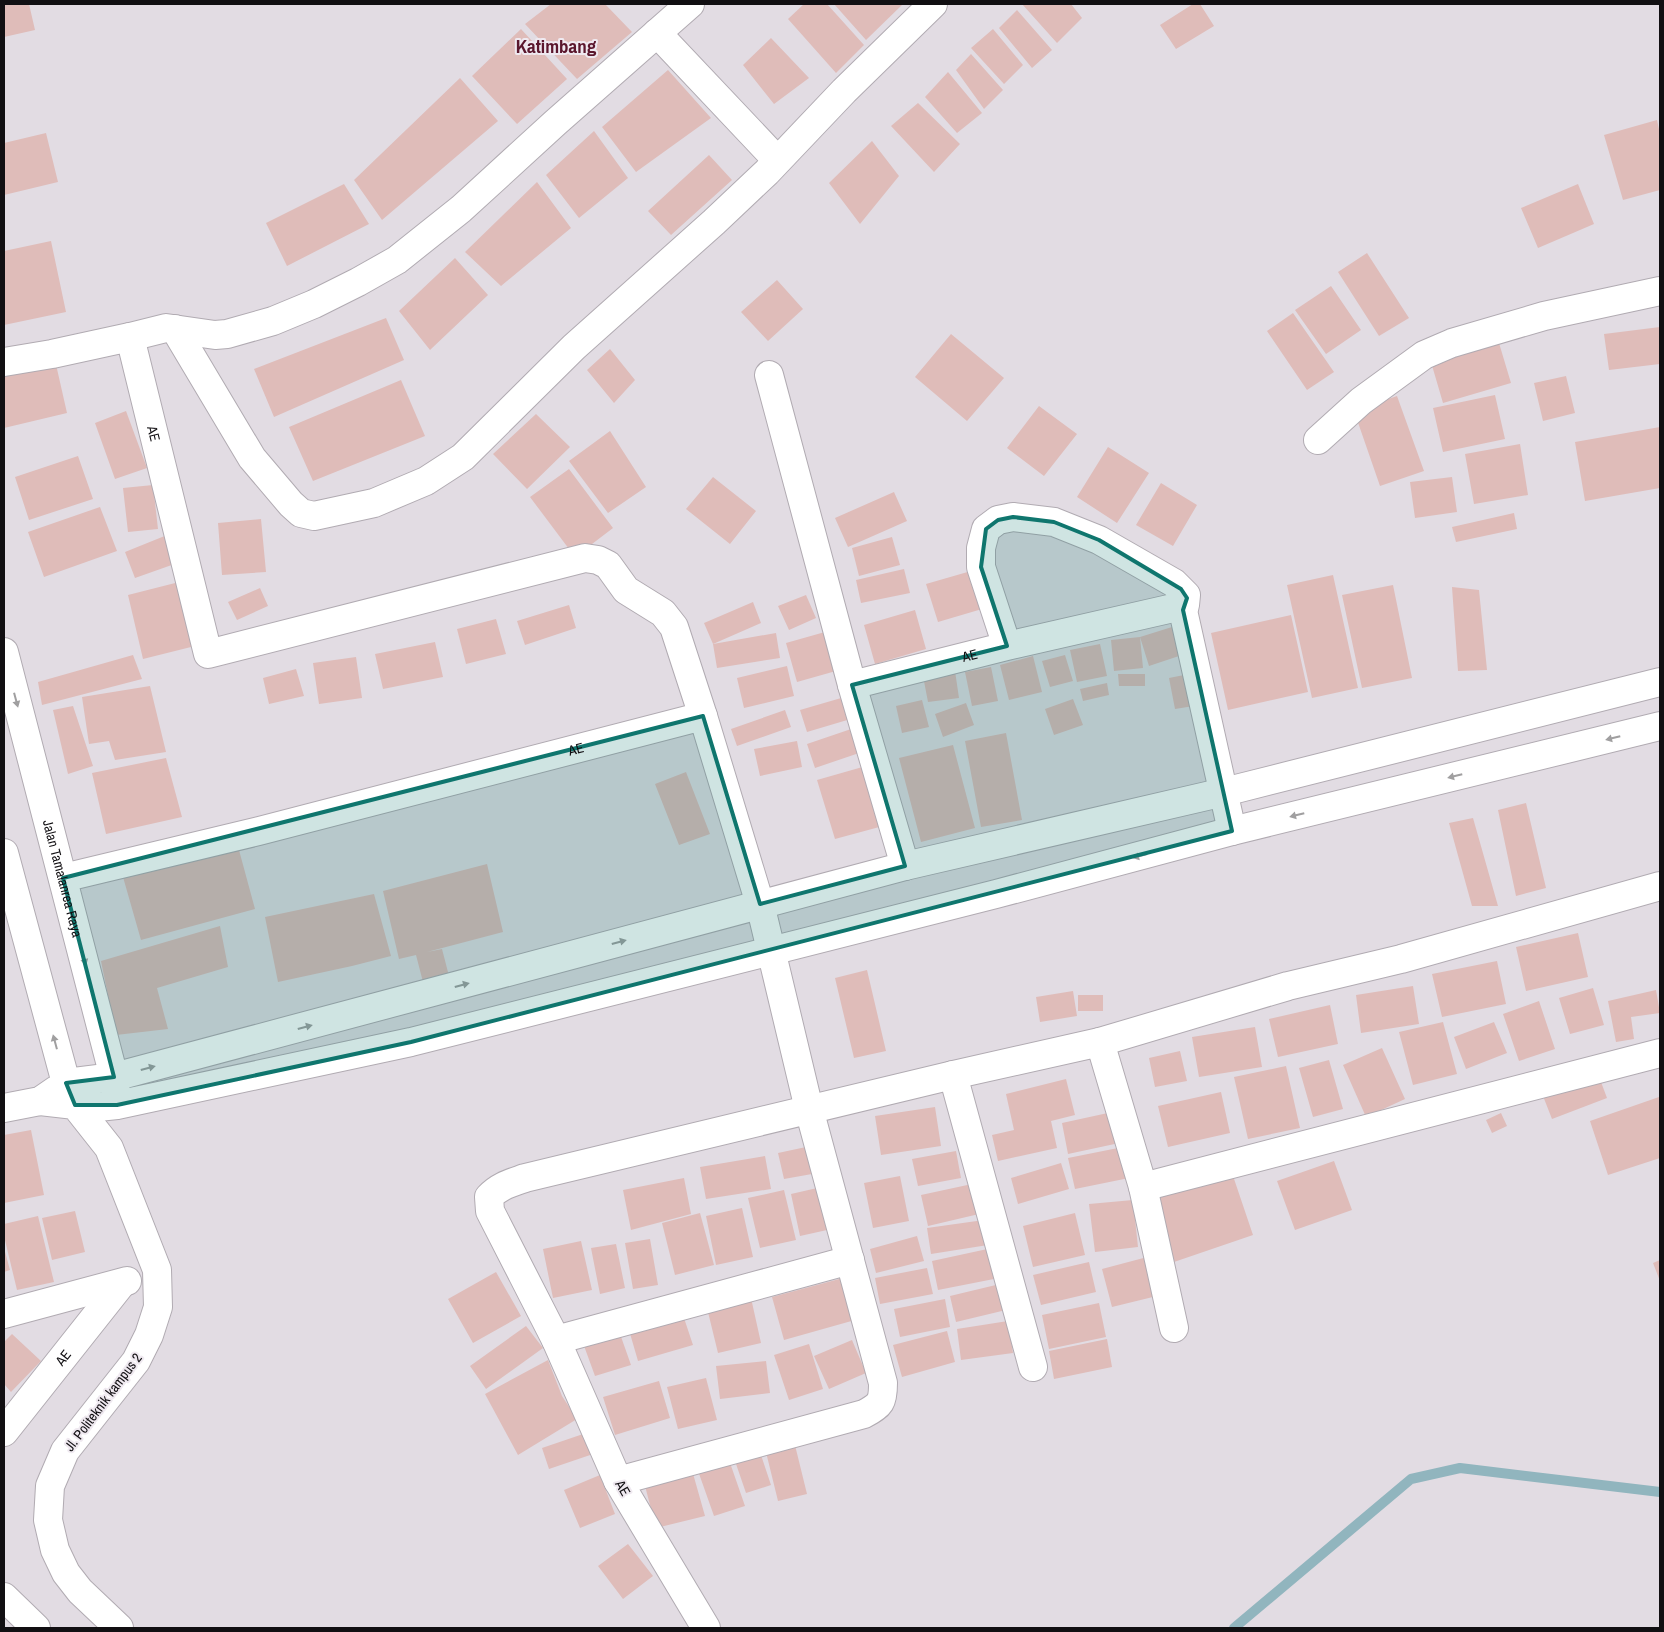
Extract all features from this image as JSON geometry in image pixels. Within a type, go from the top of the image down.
[{"type":"street","points":[[4,362],[52,354],[130,337],[156,329],[166,328],[227,334],[273,321],[314,304],[358,282],[397,260],[461,209],[690,4]]},
{"type":"street","points":[[175,329],[252,458],[291,504],[302,513],[314,516],[374,503],[426,481],[463,456],[574,347],[714,222],[767,172],[844,91],[933,4]]},
{"type":"street","points":[[657,33],[777,160]]},
{"type":"street","points":[[1318,440],[1361,401],[1400,370],[1424,355],[1452,344],[1544,316],[1660,291]]},
{"type":"street","name":"AE","points":[[63,878],[259,831],[703,716],[674,627],[663,613],[626,590],[608,565],[598,560],[585,558],[208,654],[130,337]]},
{"type":"street","points":[[769,375],[852,685],[905,866]]},
{"type":"street","points":[[1007,646],[981,568],[981,548],[986,529],[998,520],[1013,517],[1054,522],[1099,540],[1181,588],[1187,598],[1185,605],[1182,606],[1232,831]]},
{"type":"street","name":"AE","points":[[852,685],[1007,646],[1182,606]]},
{"type":"street","name":"Jalan Tamalanrea Raya","points":[[4,652],[114,1077],[117,1105],[109,1148]]},
{"type":"street","points":[[4,1108],[70,1094],[114,1077],[905,866],[1224,792],[1660,682]]},
{"type":"street","points":[[618,1481],[864,1414],[877,1407],[883,1398],[883,1383],[809,1109],[760,904],[703,716]]},
{"type":"street","points":[[70,1094],[98,1106],[117,1105],[411,1042],[996,894],[1232,831],[1660,726]]},
{"type":"street","points":[[4,853],[70,1094]]},
{"type":"street","points":[[809,1109],[1100,1042],[1288,986],[1401,959],[1660,886]]},
{"type":"street","points":[[1100,1042],[1143,1187],[1174,1328]]},
{"type":"street","points":[[1143,1187],[1660,1053]]},
{"type":"street","points":[[953,1075],[1033,1367]]},
{"type":"street","name":"Jl. Politeknik kampus 2","points":[[70,1094],[109,1148],[157,1270],[158,1307],[149,1335],[136,1362],[65,1451],[50,1486],[48,1520],[55,1550],[66,1573],[80,1591],[119,1628]]},
{"type":"street","name":"AE","points":[[706,1628],[618,1481],[556,1340],[490,1211],[490,1198],[503,1186],[525,1178],[809,1109]]},
{"type":"street","points":[[556,1340],[850,1260]]},
{"type":"street","points":[[4,1314],[122,1283],[157,1270]]},
{"type":"street","name":"AE","points":[[4,1432],[122,1283]]},
{"type":"street","points":[[4,1597],[36,1628]]},
{"type":"highlighted area","points":[[1013,517],[1054,522],[1099,540],[1181,589],[1187,598],[1183,610],[1232,831],[411,1042],[117,1105],[75,1105],[66,1083],[114,1077],[63,878],[703,716],[760,904],[905,866],[852,685],[1007,646],[981,567],[986,529],[998,520]]},
{"type":"building","points":[[4,4],[29,4],[35,30],[4,37]]},
{"type":"building","points":[[551,4],[605,4],[632,32],[577,79],[525,24]]},
{"type":"building","points":[[804,4],[827,4],[864,45],[836,73],[788,19]]},
{"type":"building","points":[[834,4],[903,4],[866,40]]},
{"type":"building","points":[[1022,4],[1071,4],[1082,18],[1057,43]]},
{"type":"building","points":[[1193,4],[1200,4],[1214,26],[1176,49],[1160,25]]},
{"type":"building","points":[[1017,10],[1052,50],[1032,68],[999,28]]},
{"type":"building","points":[[521,29],[567,79],[517,124],[472,76]]},
{"type":"building","points":[[993,29],[1023,65],[1004,84],[971,48]]},
{"type":"building","points":[[771,38],[809,78],[774,104],[743,65]]},
{"type":"building","points":[[971,54],[1003,90],[984,109],[956,70]]},
{"type":"building","points":[[668,70],[711,118],[636,172],[602,127]]},
{"type":"building","points":[[948,72],[982,113],[957,133],[925,97]]},
{"type":"building","points":[[460,78],[498,121],[382,220],[354,180]]},
{"type":"building","points":[[918,103],[960,144],[934,172],[891,126]]},
{"type":"building","points":[[1657,120],[1660,134],[1660,190],[1623,200],[1604,135]]},
{"type":"building","points":[[594,131],[628,178],[579,218],[546,175]]},
{"type":"building","points":[[46,133],[58,182],[4,195],[4,143]]},
{"type":"building","points":[[872,141],[899,176],[860,224],[829,183]]},
{"type":"building","points":[[709,155],[732,180],[671,235],[648,211]]},
{"type":"building","points":[[537,182],[571,228],[501,286],[465,252]]},
{"type":"building","points":[[344,184],[369,224],[287,266],[266,223]]},
{"type":"building","points":[[1578,184],[1594,224],[1538,248],[1521,208]]},
{"type":"building","points":[[51,241],[66,312],[4,325],[4,251]]},
{"type":"building","points":[[1367,253],[1409,318],[1379,336],[1338,272]]},
{"type":"building","points":[[455,258],[488,295],[430,350],[399,311]]},
{"type":"building","points":[[777,280],[803,309],[768,341],[741,312]]},
{"type":"building","points":[[1331,286],[1361,330],[1326,354],[1295,310]]},
{"type":"building","points":[[1293,313],[1334,372],[1307,390],[1267,331]]},
{"type":"building","points":[[386,318],[404,360],[274,417],[254,369]]},
{"type":"building","points":[[1660,327],[1660,364],[1609,370],[1604,334]]},
{"type":"building","points":[[951,334],[1004,378],[967,421],[915,377]]},
{"type":"building","points":[[1499,343],[1511,383],[1443,403],[1431,362]]},
{"type":"building","points":[[610,349],[635,380],[614,403],[587,370]]},
{"type":"building","points":[[55,360],[67,413],[4,428],[4,372]]},
{"type":"building","points":[[1566,376],[1575,413],[1543,421],[1534,383]]},
{"type":"building","points":[[401,380],[425,436],[313,481],[289,427]]},
{"type":"building","points":[[1495,395],[1505,439],[1443,452],[1433,408]]},
{"type":"building","points":[[1397,396],[1424,471],[1380,486],[1354,411]]},
{"type":"building","points":[[1039,406],[1077,434],[1044,476],[1007,448]]},
{"type":"building","points":[[126,411],[147,468],[115,479],[95,423]]},
{"type":"building","points":[[536,414],[570,447],[527,489],[493,454]]},
{"type":"building","points":[[1660,427],[1660,488],[1585,501],[1575,442]]},
{"type":"building","points":[[610,431],[646,487],[608,513],[569,461]]},
{"type":"building","points":[[1520,444],[1528,495],[1474,504],[1465,454]]},
{"type":"building","points":[[1108,447],[1149,473],[1117,523],[1077,497]]},
{"type":"building","points":[[78,456],[93,499],[29,520],[15,477]]},
{"type":"building","points":[[569,469],[613,528],[575,557],[530,497]]},
{"type":"building","points":[[713,477],[756,511],[730,544],[686,509]]},
{"type":"building","points":[[1452,477],[1457,512],[1415,518],[1410,482]]},
{"type":"building","points":[[1161,483],[1197,505],[1173,546],[1136,525]]},
{"type":"building","points":[[153,485],[158,529],[128,532],[123,488]]},
{"type":"building","points":[[894,492],[907,521],[848,547],[835,518]]},
{"type":"building","points":[[100,507],[117,551],[44,577],[28,532]]},
{"type":"building","points":[[1514,513],[1517,529],[1456,542],[1452,527]]},
{"type":"building","points":[[261,519],[266,572],[222,575],[218,523]]},
{"type":"building","points":[[172,533],[183,561],[135,578],[125,552]]},
{"type":"building","points":[[892,537],[900,565],[859,576],[852,548]]},
{"type":"building","points":[[904,569],[910,593],[861,603],[856,580]]},
{"type":"building","points":[[971,571],[982,609],[938,622],[926,584]]},
{"type":"building","points":[[1333,575],[1358,688],[1312,698],[1287,585]]},
{"type":"building","points":[[187,580],[203,644],[143,659],[128,595]]},
{"type":"building","points":[[1393,585],[1412,678],[1362,688],[1342,595]]},
{"type":"building","points":[[1452,587],[1479,590],[1487,670],[1458,671]]},
{"type":"building","points":[[260,588],[268,606],[237,620],[228,602]]},
{"type":"building","points":[[806,595],[816,618],[789,630],[778,606]]},
{"type":"building","points":[[753,602],[761,623],[713,644],[704,623]]},
{"type":"building","points":[[569,605],[576,628],[525,645],[517,621]]},
{"type":"building","points":[[915,610],[926,649],[875,664],[864,625]]},
{"type":"building","points":[[1291,615],[1308,692],[1228,710],[1211,633]]},
{"type":"building","points":[[496,619],[506,654],[466,664],[457,629]]},
{"type":"building","points":[[1172,627],[1182,655],[1149,666],[1140,637]]},
{"type":"building","points":[[832,630],[843,669],[797,682],[786,643]]},
{"type":"building","points":[[776,633],[780,658],[717,668],[713,644]]},
{"type":"building","points":[[1140,637],[1143,668],[1114,671],[1111,640]]},
{"type":"building","points":[[435,642],[443,677],[383,689],[375,654]]},
{"type":"building","points":[[1100,644],[1107,676],[1077,682],[1070,650]]},
{"type":"building","points":[[133,655],[142,679],[42,705],[38,682]]},
{"type":"building","points":[[1065,655],[1073,681],[1050,687],[1042,661]]},
{"type":"building","points":[[1033,656],[1042,692],[1009,700],[1000,665]]},
{"type":"building","points":[[356,657],[362,698],[319,704],[313,663]]},
{"type":"building","points":[[787,666],[794,696],[744,708],[737,678]]},
{"type":"building","points":[[991,667],[998,701],[972,706],[965,672]]},
{"type":"building","points":[[296,669],[304,696],[269,704],[263,678]]},
{"type":"building","points":[[955,671],[959,698],[928,702],[923,676]]},
{"type":"building","points":[[1194,673],[1200,705],[1175,709],[1169,678]]},
{"type":"building","points":[[1118,674],[1145,674],[1145,686],[1119,686]]},
{"type":"building","points":[[1107,683],[1109,695],[1083,701],[1080,689]]},
{"type":"building","points":[[150,686],[166,752],[115,760],[109,741],[89,744],[82,697]]},
{"type":"building","points":[[848,696],[854,718],[807,732],[800,710]]},
{"type":"building","points":[[1073,699],[1083,725],[1054,735],[1045,709]]},
{"type":"building","points":[[922,700],[929,727],[902,733],[896,706]]},
{"type":"building","points":[[966,703],[974,725],[943,737],[935,714]]},
{"type":"building","points":[[73,706],[93,766],[68,774],[53,710]]},
{"type":"building","points":[[785,710],[791,727],[737,746],[731,729]]},
{"type":"building","points":[[857,727],[865,751],[815,768],[807,744]]},
{"type":"building","points":[[1006,733],[1022,820],[981,827],[965,741]]},
{"type":"building","points":[[797,741],[802,767],[760,776],[754,749]]},
{"type":"building","points":[[953,745],[975,828],[921,842],[899,758]]},
{"type":"building","points":[[166,758],[182,817],[106,834],[92,773]]},
{"type":"building","points":[[866,766],[883,826],[835,839],[817,780]]},
{"type":"building","points":[[686,772],[710,834],[679,845],[655,784]]},
{"type":"building","points":[[1526,803],[1546,888],[1516,896],[1498,810]]},
{"type":"building","points":[[1473,818],[1498,906],[1472,906],[1449,823]]},
{"type":"building","points":[[236,839],[255,909],[141,940],[121,870]]},
{"type":"building","points":[[487,864],[503,932],[427,952],[442,949],[449,976],[423,982],[416,955],[399,959],[383,891]]},
{"type":"building","points":[[374,894],[391,956],[278,982],[265,917]]},
{"type":"building","points":[[220,926],[228,967],[157,988],[168,1029],[116,1035],[101,961]]},
{"type":"building","points":[[1578,933],[1588,977],[1526,991],[1516,947]]},
{"type":"building","points":[[1497,961],[1506,1004],[1442,1017],[1432,974]]},
{"type":"building","points":[[867,970],[886,1051],[854,1058],[835,978]]},
{"type":"building","points":[[1413,986],[1419,1024],[1361,1033],[1356,995]]},
{"type":"building","points":[[1593,988],[1604,1025],[1570,1034],[1559,998]]},
{"type":"building","points":[[1656,990],[1660,1013],[1631,1017],[1634,1039],[1616,1042],[1608,1001]]},
{"type":"building","points":[[1073,991],[1077,1016],[1040,1022],[1036,997]]},
{"type":"building","points":[[1078,995],[1103,995],[1103,1011],[1078,1011]]},
{"type":"building","points":[[1539,1001],[1555,1049],[1519,1061],[1503,1014]]},
{"type":"building","points":[[1330,1005],[1338,1044],[1278,1057],[1269,1019]]},
{"type":"building","points":[[1443,1022],[1457,1074],[1413,1085],[1399,1032]]},
{"type":"building","points":[[1494,1022],[1507,1053],[1466,1069],[1454,1037]]},
{"type":"building","points":[[1255,1027],[1262,1067],[1199,1077],[1192,1037]]},
{"type":"building","points":[[1382,1048],[1405,1099],[1366,1117],[1343,1065]]},
{"type":"building","points":[[1180,1051],[1187,1081],[1155,1087],[1149,1058]]},
{"type":"building","points":[[1329,1060],[1343,1109],[1313,1117],[1299,1068]]},
{"type":"building","points":[[1286,1066],[1300,1128],[1248,1139],[1234,1077]]},
{"type":"building","points":[[1598,1074],[1607,1098],[1552,1119],[1543,1096]]},
{"type":"building","points":[[1066,1079],[1075,1115],[1051,1121],[1057,1148],[998,1161],[992,1135],[1014,1130],[1006,1094]]},
{"type":"building","points":[[1221,1092],[1230,1133],[1168,1147],[1158,1106]]},
{"type":"building","points":[[1659,1097],[1660,1158],[1608,1175],[1590,1121]]},
{"type":"building","points":[[935,1107],[941,1146],[881,1155],[875,1116]]},
{"type":"building","points":[[1117,1111],[1124,1142],[1068,1154],[1062,1123]]},
{"type":"building","points":[[1501,1113],[1507,1126],[1492,1133],[1486,1120]]},
{"type":"building","points":[[31,1130],[44,1195],[4,1203],[4,1135]]},
{"type":"building","points":[[806,1147],[812,1174],[784,1179],[778,1153]]},
{"type":"building","points":[[1123,1147],[1129,1178],[1075,1189],[1068,1158]]},
{"type":"building","points":[[956,1151],[961,1178],[918,1186],[912,1159]]},
{"type":"building","points":[[765,1156],[771,1189],[706,1199],[700,1167]]},
{"type":"building","points":[[1334,1161],[1352,1210],[1295,1230],[1277,1181]]},
{"type":"building","points":[[1061,1163],[1069,1189],[1018,1204],[1011,1178]]},
{"type":"building","points":[[1230,1167],[1253,1235],[1174,1262],[1150,1194]]},
{"type":"building","points":[[900,1176],[909,1221],[873,1228],[864,1183]]},
{"type":"building","points":[[684,1178],[691,1214],[631,1230],[623,1190]]},
{"type":"building","points":[[972,1184],[979,1214],[928,1226],[921,1195]]},
{"type":"building","points":[[826,1186],[836,1228],[800,1236],[791,1194]]},
{"type":"building","points":[[784,1190],[796,1240],[760,1248],[748,1198]]},
{"type":"building","points":[[1133,1200],[1138,1247],[1095,1252],[1089,1204]]},
{"type":"building","points":[[742,1208],[753,1257],[716,1265],[706,1216]]},
{"type":"building","points":[[75,1211],[85,1252],[52,1260],[42,1218]]},
{"type":"building","points":[[700,1213],[714,1265],[675,1275],[662,1223]]},
{"type":"building","points":[[1075,1213],[1085,1255],[1033,1267],[1023,1226]]},
{"type":"building","points":[[38,1216],[54,1282],[17,1290],[4,1236],[4,1224]]},
{"type":"building","points":[[984,1220],[988,1245],[931,1254],[927,1228]]},
{"type":"building","points":[[917,1236],[924,1261],[876,1273],[870,1249]]},
{"type":"building","points":[[650,1239],[658,1285],[633,1289],[625,1243]]},
{"type":"building","points":[[581,1241],[592,1290],[553,1298],[543,1249]]},
{"type":"building","points":[[616,1244],[625,1288],[600,1294],[591,1248]]},
{"type":"building","points":[[4,1248],[10,1270],[4,1272]]},
{"type":"building","points":[[992,1248],[999,1278],[938,1290],[932,1261]]},
{"type":"building","points":[[1151,1256],[1161,1295],[1112,1307],[1102,1269]]},
{"type":"building","points":[[1660,1260],[1660,1281],[1653,1263]]},
{"type":"building","points":[[1089,1262],[1096,1292],[1041,1305],[1033,1275]]},
{"type":"building","points":[[927,1268],[933,1294],[880,1304],[875,1278]]},
{"type":"building","points":[[496,1272],[521,1316],[473,1343],[448,1299]]},
{"type":"building","points":[[843,1278],[855,1320],[784,1340],[772,1297]]},
{"type":"building","points":[[1000,1284],[1006,1310],[956,1322],[950,1296]]},
{"type":"building","points":[[751,1298],[761,1343],[718,1353],[707,1308]]},
{"type":"building","points":[[945,1299],[950,1327],[900,1337],[894,1309]]},
{"type":"building","points":[[1099,1303],[1106,1337],[1049,1349],[1042,1315]]},
{"type":"building","points":[[683,1315],[693,1345],[638,1361],[629,1330]]},
{"type":"building","points":[[1008,1321],[1013,1353],[961,1360],[957,1329]]},
{"type":"building","points":[[526,1326],[543,1348],[486,1389],[470,1366]]},
{"type":"building","points":[[619,1331],[631,1365],[595,1376],[583,1343]]},
{"type":"building","points":[[947,1331],[955,1362],[902,1377],[893,1345]]},
{"type":"building","points":[[12,1334],[41,1361],[11,1392],[4,1384],[4,1342]]},
{"type":"building","points":[[1107,1339],[1112,1367],[1054,1379],[1049,1351]]},
{"type":"building","points":[[852,1340],[866,1373],[829,1389],[814,1356]]},
{"type":"building","points":[[809,1344],[823,1389],[789,1400],[774,1355]]},
{"type":"building","points":[[548,1360],[562,1396],[577,1419],[518,1455],[485,1394]]},
{"type":"building","points":[[766,1361],[770,1393],[720,1399],[716,1366]]},
{"type":"building","points":[[706,1378],[717,1420],[678,1429],[667,1387]]},
{"type":"building","points":[[659,1381],[670,1418],[615,1435],[603,1397]]},
{"type":"building","points":[[589,1432],[596,1453],[549,1469],[542,1448]]},
{"type":"building","points":[[793,1437],[807,1494],[778,1501],[764,1444]]},
{"type":"building","points":[[760,1452],[771,1485],[746,1493],[735,1461]]},
{"type":"building","points":[[728,1457],[745,1506],[714,1516],[697,1468]]},
{"type":"building","points":[[692,1470],[705,1516],[656,1528],[644,1482]]},
{"type":"building","points":[[600,1475],[615,1514],[580,1528],[564,1490]]},
{"type":"building","points":[[628,1544],[653,1576],[623,1599],[598,1566]]},
{"type":"waterway","points":[[1234,1628],[1411,1479],[1460,1468],[1660,1492]]},
{"type":"district","name":"Katimbang","points":[[556,46]]}]
